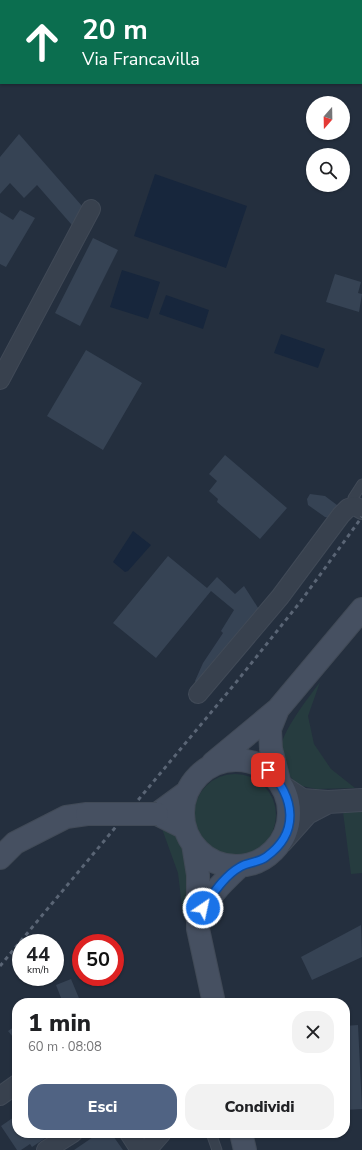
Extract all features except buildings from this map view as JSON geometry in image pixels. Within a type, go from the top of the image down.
[{"type":"main road","points":[[213,998],[198,929],[198,875],[183,810],[187,792],[196,778],[209,766],[278,708],[362,609]]},
{"type":"main road","points":[[0,858],[15,843],[66,817],[87,814],[157,814],[189,836],[202,854],[214,861],[227,865],[240,866],[253,864],[274,850],[282,841],[288,828],[290,815],[289,801],[282,785],[271,749],[270,730],[278,708]]},
{"type":"main road","points":[[209,766],[224,761],[239,759],[255,762],[268,770],[282,785]]},
{"type":"main road","points":[[157,814],[187,792]]},
{"type":"main road","points":[[198,929],[203,908],[216,888],[240,866]]},
{"type":"main road","points":[[242,1138],[245,1150]]},
{"type":"street","points":[[0,380],[91,209]]},
{"type":"street","points":[[198,694],[280,597],[341,515],[348,508],[359,508]]},
{"type":"street","points":[[282,785],[302,800],[328,802],[362,800]]},
{"type":"street","points":[[282,841],[307,812],[328,802]]},
{"type":"street","points":[[0,1096],[12,1088]]},
{"type":"street","points":[[46,1150],[65,1138]]},
{"type":"street","points":[[132,1138],[140,1150]]},
{"type":"street","points":[[147,1150],[158,1138]]},
{"type":"lane","points":[[359,508],[353,498],[362,484]]},
{"type":"lane","points":[[212,1138],[217,1150]]},
{"type":"green space","points":[[320,682],[308,716],[314,744],[331,769],[355,788],[316,789],[297,785],[281,759],[280,747],[288,728]]},
{"type":"green space","points":[[227,774],[243,774],[258,781],[269,792],[276,807],[276,823],[273,831],[264,844],[251,853],[243,856],[227,856],[212,849],[201,838],[194,823],[194,807],[201,792],[212,781]]},
{"type":"green space","points":[[343,812],[362,812],[362,873],[351,874]]},
{"type":"green space","points":[[161,826],[183,834],[194,879],[183,915],[178,873]]},
{"type":"water","points":[[155,174],[247,206],[226,268],[134,236]]},
{"type":"water","points":[[122,270],[160,282],[148,319],[110,307]]},
{"type":"water","points":[[166,295],[209,310],[203,329],[159,314]]},
{"type":"water","points":[[281,334],[325,349],[318,368],[274,353]]},
{"type":"water","points":[[133,531],[151,545],[128,571],[125,572],[113,562]]},
{"type":"railway","points":[[0,966],[238,680],[301,601],[362,517]]},
{"type":"route","points":[[203,908],[216,888],[240,866],[253,864],[264,858],[282,841],[288,828],[290,815],[289,801],[284,788],[268,770]]}]
